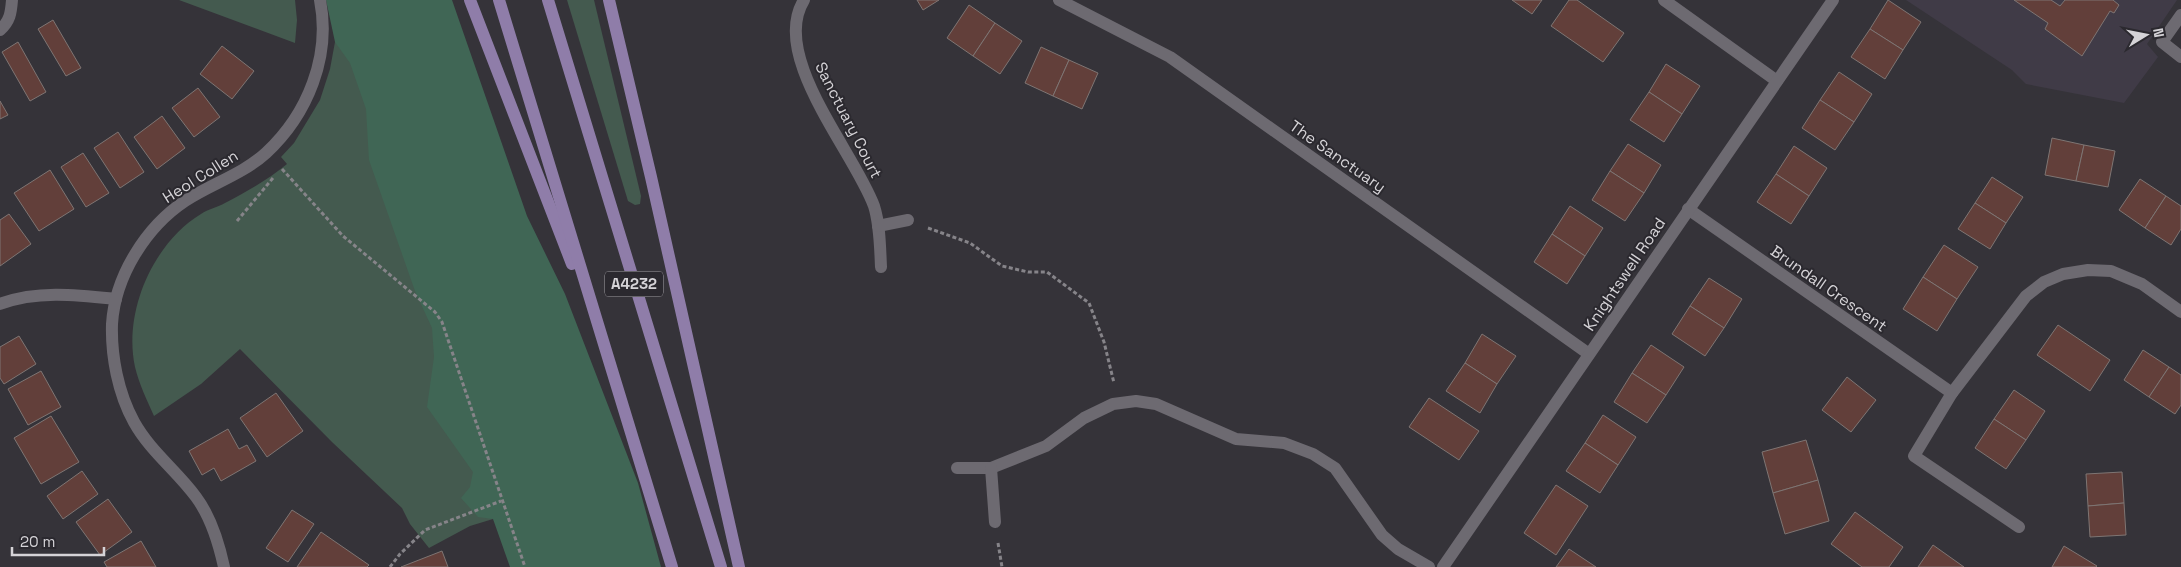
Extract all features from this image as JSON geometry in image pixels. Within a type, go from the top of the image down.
[{"type":"main road","points":[[470,0],[609,360]]},
{"type":"main road","name":"A4232","points":[[500,0],[672,567]]},
{"type":"main road","name":"A4232","points":[[548,0],[721,567]]},
{"type":"main road","points":[[609,0],[654,187],[739,567]]},
{"type":"street","points":[[0,30],[8,23],[12,13],[12,0]]},
{"type":"street","name":"Heol Collen","points":[[224,567],[220,549],[197,498],[152,448],[134,423],[117,375],[112,322],[116,299],[127,270],[143,242],[160,222],[184,202],[245,168],[266,153],[287,130],[299,112],[313,83],[323,42],[323,16],[320,0]]},
{"type":"street","name":"Sanctuary Court","points":[[804,0],[800,7],[796,32],[798,50],[805,76],[866,186],[878,226],[881,267]]},
{"type":"street","name":"The Sanctuary","points":[[1058,0],[1170,57],[1589,354]]},
{"type":"street","points":[[1664,0],[1777,81]]},
{"type":"street","name":"Knightswell Road","points":[[1443,567],[1833,0]]},
{"type":"street","points":[[2181,15],[2162,42],[2181,57]]},
{"type":"street","name":"Brundall Crescent","points":[[1688,209],[1952,393]]},
{"type":"street","points":[[878,226],[908,220]]},
{"type":"street","points":[[2019,527],[1914,456],[1952,393],[2026,296],[2044,282],[2064,274],[2088,270],[2111,271],[2142,284],[2181,312]]},
{"type":"street","points":[[0,304],[30,296],[54,294],[116,299]]},
{"type":"street","points":[[957,468],[991,468],[1046,446],[1084,418],[1113,404],[1136,401],[1156,404],[1236,439],[1284,443],[1313,454],[1336,468],[1382,535],[1398,549],[1429,567]]},
{"type":"street","points":[[991,468],[995,522]]},
{"type":"path","points":[[266,153],[282,168],[343,236],[435,312],[442,322],[501,501],[525,567]]},
{"type":"path","points":[[237,221],[282,168]]},
{"type":"path","points":[[908,220],[970,244],[1002,266],[1028,272],[1047,272],[1089,304],[1104,342],[1119,403]]},
{"type":"path","points":[[390,567],[400,554],[425,530],[501,501]]},
{"type":"shaded area","points":[[1906,0],[2177,0],[2147,44],[2158,57],[2124,103],[2026,84],[2012,70]]},
{"type":"green space","points":[[179,0],[295,0],[297,20],[295,43]]},
{"type":"green space","points":[[326,0],[452,0],[527,216],[565,294],[638,483],[661,567],[510,567],[493,519],[478,517],[461,498],[470,487],[473,472],[427,407],[434,357],[432,328],[415,291],[369,160],[366,109],[350,63],[335,42]]},
{"type":"green space","points":[[567,0],[594,0],[641,196],[640,204],[635,205],[628,201]]},
{"type":"green space","points":[[351,18],[493,519],[470,526],[429,548],[410,524],[402,508],[332,442],[240,349],[201,384],[154,416],[135,367],[132,346],[138,302],[156,261],[169,242],[201,214],[249,190],[287,164],[281,157],[294,143],[320,100],[330,69],[335,42]]},
{"type":"building","points":[[917,0],[939,0],[923,10]]},
{"type":"building","points":[[1512,0],[1542,0],[1532,14]]},
{"type":"building","points":[[1569,0],[1577,0],[1624,33],[1603,62],[1551,26]]},
{"type":"building","points":[[1888,0],[1921,22],[1903,50],[1870,29]]},
{"type":"building","points":[[2014,0],[2051,0],[2060,6],[2065,0],[2113,0],[2119,5],[2114,13],[2110,11],[2082,56],[2045,29],[2048,23]]},
{"type":"building","points":[[969,5],[995,23],[973,56],[947,38]]},
{"type":"building","points":[[53,20],[81,68],[66,76],[38,29]]},
{"type":"building","points":[[995,23],[1022,41],[1000,74],[973,56]]},
{"type":"building","points":[[1870,29],[1903,50],[1885,79],[1851,57]]},
{"type":"building","points":[[18,42],[46,92],[30,101],[2,52]]},
{"type":"building","points":[[222,46],[254,71],[232,99],[200,74]]},
{"type":"building","points":[[1041,47],[1069,60],[1053,96],[1025,83]]},
{"type":"building","points":[[1069,60],[1098,73],[1082,109],[1053,96]]},
{"type":"building","points":[[1666,64],[1700,86],[1682,114],[1649,92]]},
{"type":"building","points":[[1839,72],[1872,94],[1854,122],[1820,100]]},
{"type":"building","points":[[198,88],[220,117],[194,137],[172,108]]},
{"type":"building","points":[[1649,92],[1682,114],[1664,142],[1630,120]]},
{"type":"building","points":[[1820,100],[1854,122],[1835,150],[1802,128]]},
{"type":"building","points":[[0,101],[8,115],[0,119]]},
{"type":"building","points":[[162,116],[185,148],[157,169],[134,137]]},
{"type":"building","points":[[118,132],[144,172],[120,188],[94,148]]},
{"type":"building","points":[[2052,138],[2084,145],[2076,181],[2045,175]]},
{"type":"building","points":[[1628,144],[1661,165],[1644,193],[1610,171]]},
{"type":"building","points":[[2084,145],[2115,151],[2108,187],[2076,181]]},
{"type":"building","points":[[1794,146],[1827,168],[1809,196],[1776,174]]},
{"type":"building","points":[[83,153],[109,193],[86,207],[61,167]]},
{"type":"building","points":[[50,170],[74,209],[39,231],[14,193]]},
{"type":"building","points":[[1610,171],[1644,193],[1625,221],[1592,200]]},
{"type":"building","points":[[1776,174],[1809,196],[1791,224],[1757,202]]},
{"type":"building","points":[[1992,177],[2023,197],[2006,223],[1975,203]]},
{"type":"building","points":[[2140,179],[2166,196],[2145,228],[2119,210]]},
{"type":"building","points":[[2166,196],[2181,206],[2181,229],[2171,245],[2145,228]]},
{"type":"building","points":[[1975,203],[2006,223],[1990,249],[1958,229]]},
{"type":"building","points":[[1570,206],[1603,228],[1585,256],[1552,234]]},
{"type":"building","points":[[9,214],[31,244],[0,266],[0,220]]},
{"type":"building","points":[[1552,234],[1585,256],[1567,284],[1534,262]]},
{"type":"building","points":[[1944,245],[1978,267],[1957,299],[1923,277]]},
{"type":"building","points":[[1923,277],[1957,299],[1937,331],[1903,309]]},
{"type":"building","points":[[1709,278],[1742,299],[1724,328],[1690,306]]},
{"type":"building","points":[[1690,306],[1724,328],[1705,356],[1672,334]]},
{"type":"building","points":[[2058,325],[2110,360],[2090,391],[2037,355]]},
{"type":"building","points":[[1482,334],[1516,356],[1497,384],[1465,363]]},
{"type":"building","points":[[19,336],[36,364],[4,384],[0,378],[0,347]]},
{"type":"building","points":[[1651,345],[1684,367],[1666,395],[1632,373]]},
{"type":"building","points":[[2143,350],[2169,367],[2149,397],[2124,380]]},
{"type":"building","points":[[1465,363],[1497,384],[1480,413],[1446,391]]},
{"type":"building","points":[[2169,367],[2181,375],[2181,405],[2175,414],[2149,397]]},
{"type":"building","points":[[41,371],[61,407],[28,425],[8,389]]},
{"type":"building","points":[[1632,373],[1666,395],[1647,423],[1614,402]]},
{"type":"building","points":[[1847,377],[1876,400],[1851,432],[1822,410]]},
{"type":"building","points":[[2014,390],[2045,411],[2026,440],[1994,419]]},
{"type":"building","points":[[276,393],[303,431],[267,457],[240,418]]},
{"type":"building","points":[[1429,398],[1479,431],[1459,460],[1409,427]]},
{"type":"building","points":[[1603,415],[1636,437],[1618,465],[1585,443]]},
{"type":"building","points":[[51,416],[79,462],[41,484],[14,438]]},
{"type":"building","points":[[1994,419],[2026,440],[2006,469],[1975,448]]},
{"type":"building","points":[[228,429],[239,449],[247,445],[256,461],[221,481],[214,468],[202,475],[189,451]]},
{"type":"building","points":[[1806,440],[1818,480],[1773,493],[1762,452]]},
{"type":"building","points":[[1585,443],[1618,465],[1600,493],[1566,471]]},
{"type":"building","points":[[82,471],[98,494],[63,519],[47,496]]},
{"type":"building","points":[[2122,472],[2124,503],[2088,506],[2086,474]]},
{"type":"building","points":[[1818,480],[1829,521],[1785,534],[1773,493]]},
{"type":"building","points":[[1556,485],[1588,506],[1556,555],[1524,533]]},
{"type":"building","points":[[108,499],[132,532],[100,555],[76,522]]},
{"type":"building","points":[[2124,503],[2126,535],[2090,537],[2088,506]]},
{"type":"building","points":[[292,510],[314,524],[288,562],[266,548]]},
{"type":"building","points":[[1855,512],[1903,547],[1889,567],[1862,567],[1831,544]]},
{"type":"building","points":[[321,532],[369,565],[367,567],[297,567]]},
{"type":"building","points":[[141,541],[156,567],[107,567],[104,562]]},
{"type":"building","points":[[1933,545],[1964,567],[1918,567]]},
{"type":"building","points":[[2064,546],[2097,566],[2052,567]]},
{"type":"building","points":[[1569,549],[1596,567],[1556,567]]},
{"type":"building","points":[[442,551],[448,567],[401,567]]}]
